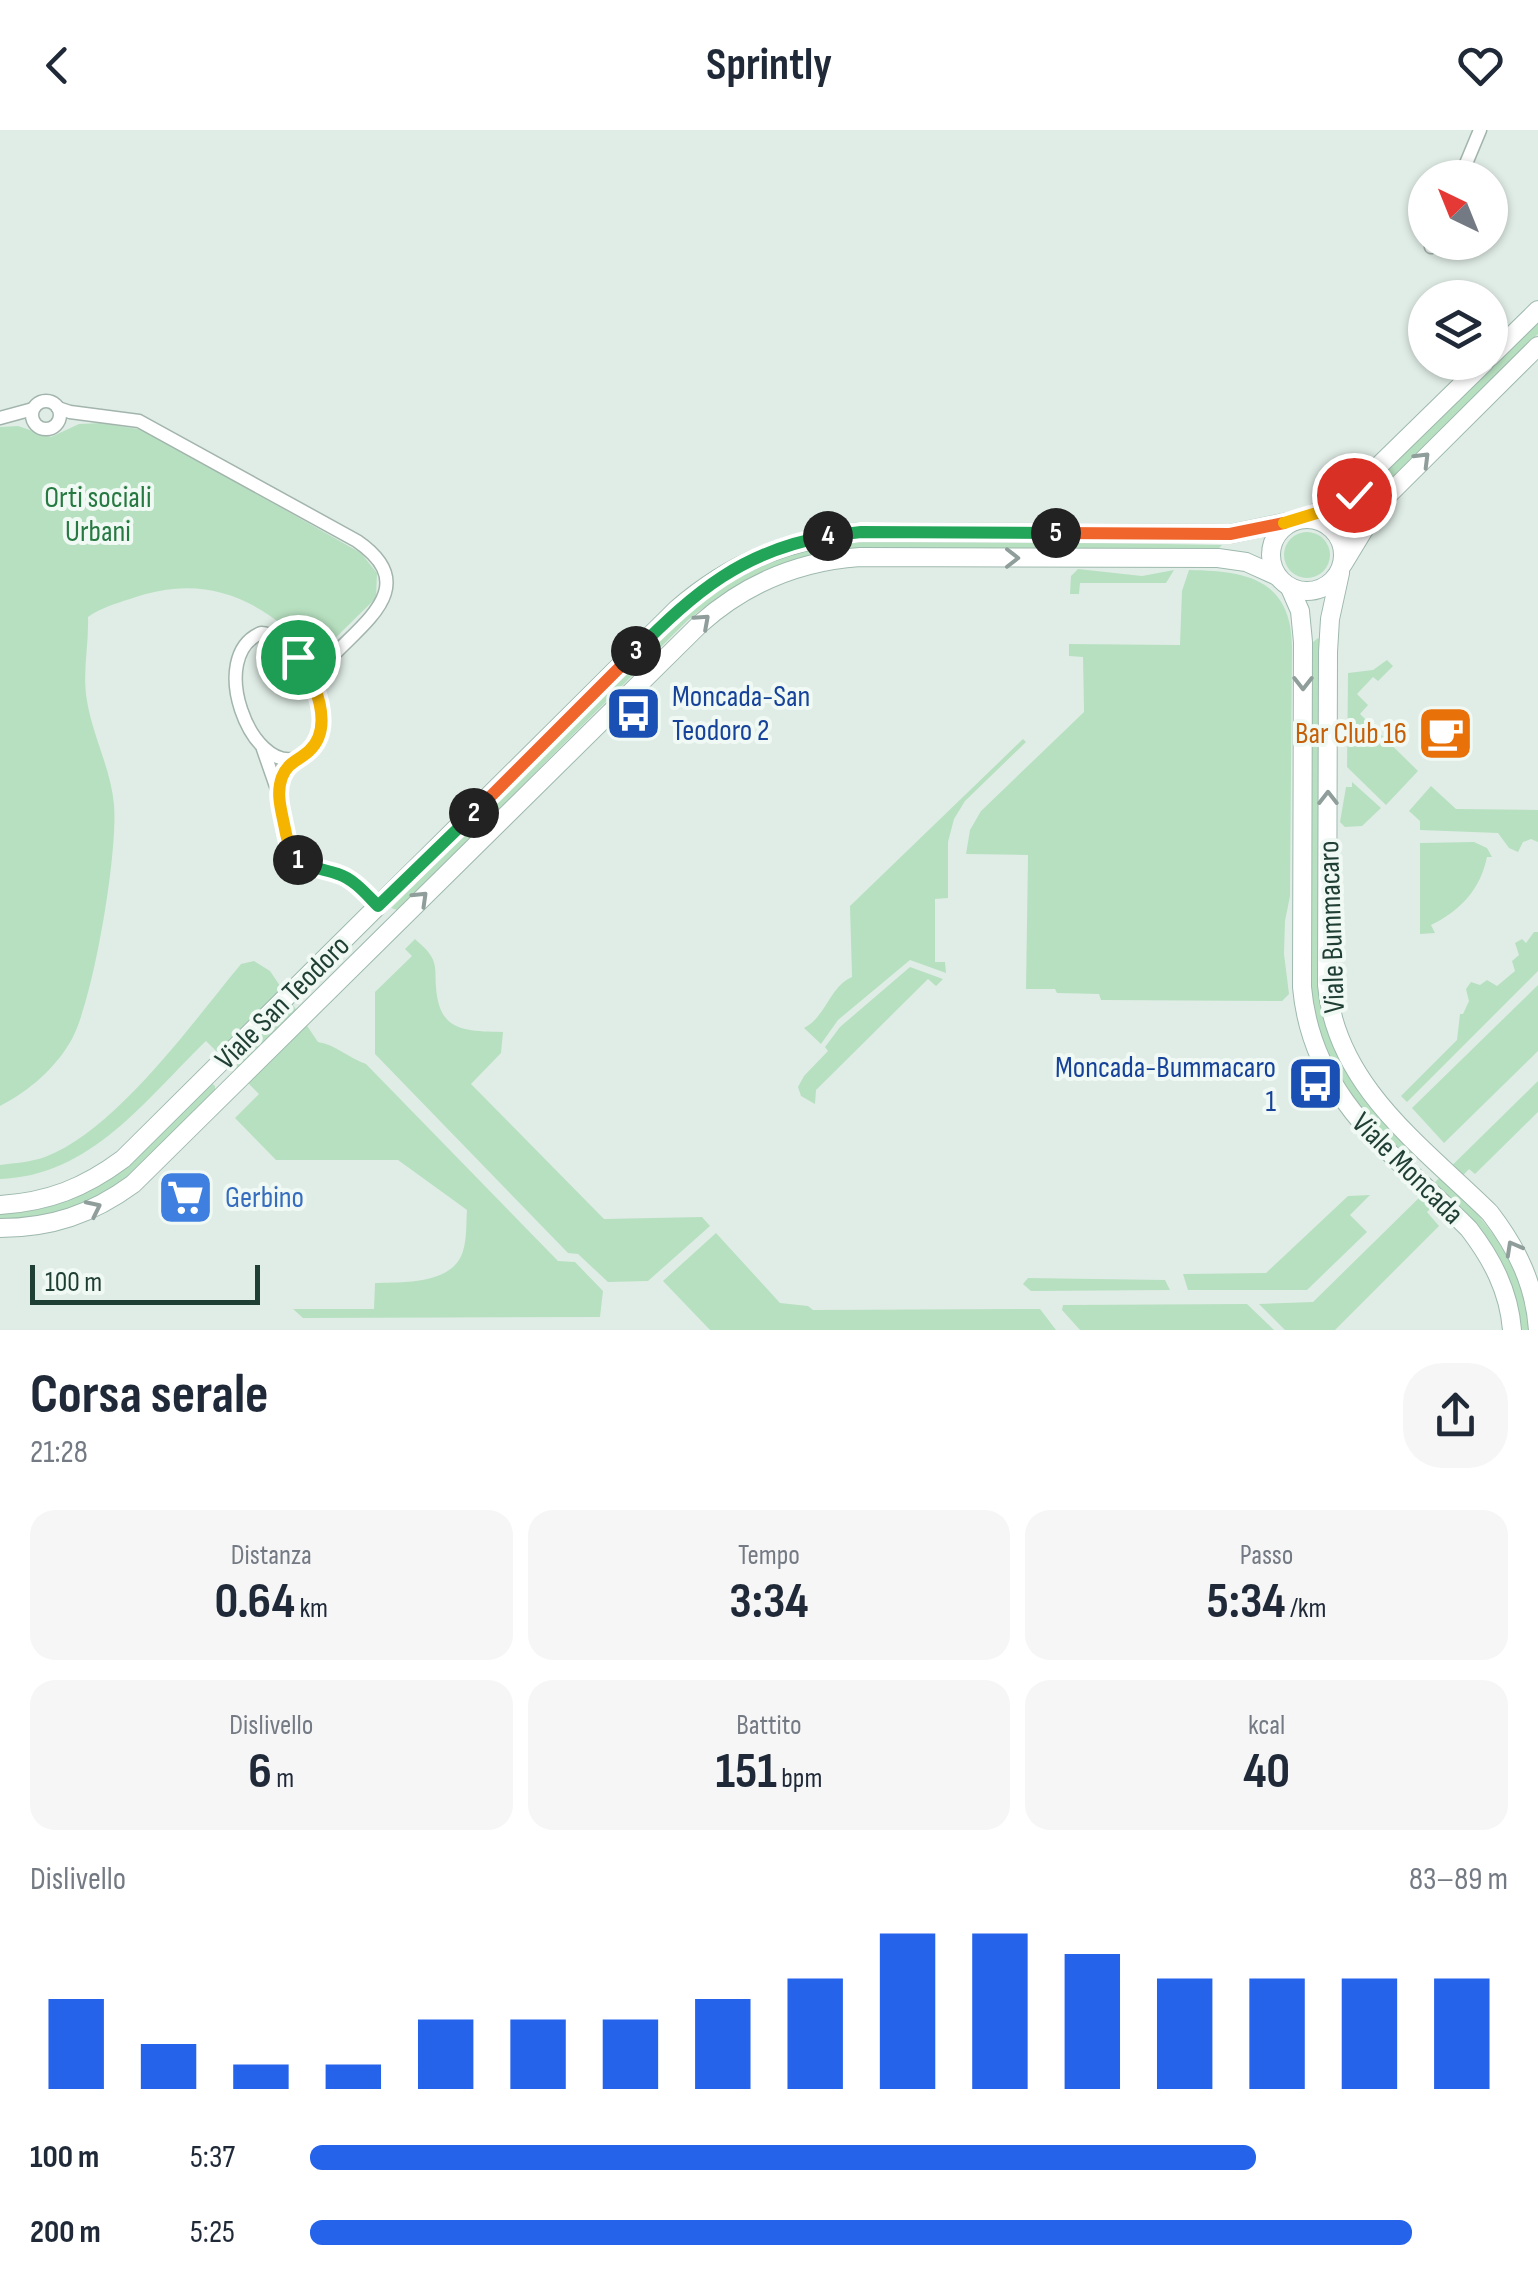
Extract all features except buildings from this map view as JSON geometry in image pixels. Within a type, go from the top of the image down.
[{"type":"main road","name":"Viale San Teodoro","points":[[1508,339],[1538,310]]},
{"type":"main road","name":"Viale Bummacaro","points":[[1538,346],[1380,503],[1341,568],[1329,638],[1329,1008],[1340,1045],[1357,1077],[1490,1212],[1528,1278],[1538,1330]]},
{"type":"main road","name":"Viale San Teodoro","points":[[0,1205],[60,1196],[123,1160],[678,610],[705,586],[748,560],[806,540],[861,532],[1221,534],[1302,520],[1356,488],[1467,380]]},
{"type":"main road","points":[[1356,488],[1358,504],[1368,508],[1380,503]]},
{"type":"main road","points":[[0,1228],[52,1224],[109,1202],[133,1184],[700,624],[757,584],[806,566],[860,557],[1218,558],[1246,562],[1284,582],[1308,592],[1318,590],[1341,568],[1339,536],[1325,523],[1302,520],[1288,524],[1275,539],[1271,558],[1284,582]]},
{"type":"main road","points":[[1218,558],[1229,546],[1221,534]]},
{"type":"main road","name":"Viale Moncada","points":[[1284,582],[1300,611],[1304,642],[1304,1014],[1311,1043],[1336,1091],[1469,1228],[1495,1267],[1505,1291],[1512,1330]]},
{"type":"main road","points":[[1304,642],[1318,632],[1329,638]]},
{"type":"main road","points":[[378,906],[396,923]]},
{"type":"main road","points":[[337,947],[354,964]]},
{"type":"street","points":[[1468,160],[1480,130]]},
{"type":"street","points":[[0,419],[33,416],[47,401],[58,408],[90,415],[121,416],[165,432],[376,555],[386,580],[382,604],[334,652],[313,681]]},
{"type":"street","points":[[54,428],[59,422],[58,408]]},
{"type":"street","points":[[33,416],[46,430],[90,415]]},
{"type":"street","points":[[261,744],[283,760],[293,759],[310,750],[320,727],[313,681],[301,662],[278,637],[269,633],[250,637],[240,652],[237,700],[261,744],[279,795],[290,850],[313,868],[350,880],[378,906]]},
{"type":"street","points":[[301,662],[314,663],[334,652]]},
{"type":"street","points":[[279,795],[282,777],[293,759]]},
{"type":"green space","points":[[1538,320],[1538,334],[1508,364],[1508,350]]},
{"type":"green space","points":[[1477,380],[1491,380],[1372,498],[1364,498],[1363,493]]},
{"type":"green space","name":"Orti sociali Urbani","points":[[101,423],[144,430],[361,553],[377,573],[376,598],[316,657],[255,606],[209,590],[158,591],[88,617],[87,701],[114,805],[103,924],[72,1039],[41,1078],[0,1106],[0,427],[18,426],[51,437],[79,424]]},
{"type":"green space","points":[[1307,532],[1323,539],[1330,555],[1323,571],[1307,578],[1291,571],[1284,555],[1291,539]]},
{"type":"green space","points":[[868,539],[1222,545],[1217,550],[855,548],[809,557],[766,572],[726,593],[688,620],[397,910],[391,908],[703,598],[782,558]]},
{"type":"green space","points":[[1078,569],[1142,576],[1174,570],[1166,583],[1080,583],[1079,594],[1070,594],[1071,576]]},
{"type":"green space","points":[[1189,570],[1229,573],[1261,583],[1274,592],[1290,623],[1290,896],[1284,954],[1289,994],[1282,1001],[1101,1000],[1099,994],[1026,989],[1028,855],[966,854],[970,830],[981,811],[1084,712],[1083,657],[1069,656],[1069,644],[1180,645],[1182,591]]},
{"type":"green space","points":[[1318,638],[1321,1006],[1345,1068],[1368,1101],[1415,1150],[1408,1157],[1352,1099],[1320,1043],[1311,997],[1312,643]]},
{"type":"green space","points":[[1387,660],[1393,666],[1378,681],[1373,677],[1357,694],[1368,705],[1360,714],[1418,771],[1386,805],[1347,767],[1348,673],[1373,670]]},
{"type":"green space","points":[[1023,739],[1026,742],[965,801],[954,819],[948,842],[948,898],[935,899],[935,962],[945,962],[946,973],[910,960],[838,1020],[821,1044],[804,1028],[818,1017],[838,987],[852,977],[850,906]]},
{"type":"green space","points":[[1352,782],[1381,808],[1362,826],[1345,827],[1340,822],[1346,787],[1352,787]]},
{"type":"green space","points":[[1431,786],[1456,809],[1538,810],[1538,842],[1523,842],[1518,852],[1509,848],[1498,833],[1420,830],[1420,821],[1409,811]]},
{"type":"green space","points":[[1474,842],[1487,848],[1492,857],[1487,857],[1474,889],[1460,906],[1431,925],[1435,933],[1420,934],[1420,843]]},
{"type":"green space","points":[[1538,932],[1538,971],[1407,1102],[1401,1096],[1457,1040],[1460,1014],[1469,1001],[1466,989],[1471,982],[1480,985],[1487,980],[1497,986],[1515,971],[1512,961],[1519,955],[1515,943],[1522,939],[1526,943]]},
{"type":"green space","points":[[415,939],[433,959],[438,1002],[448,1021],[466,1029],[503,1032],[501,1053],[471,1084],[604,1219],[702,1217],[710,1226],[648,1281],[608,1282],[578,1254],[568,1253],[375,1054],[375,992],[412,956],[405,949]]},
{"type":"green space","points":[[254,961],[270,971],[318,1042],[366,1064],[558,1261],[575,1262],[603,1291],[600,1317],[303,1318],[293,1309],[374,1309],[375,1283],[425,1279],[449,1270],[463,1251],[467,1210],[398,1160],[276,1160],[235,1118],[259,1094],[206,1041],[138,1110],[89,1150],[32,1175],[0,1179],[0,1165],[45,1157],[72,1144],[98,1124],[151,1072],[241,964]]},
{"type":"green space","points":[[910,967],[943,979],[936,986],[928,979],[816,1090],[815,1104],[801,1096],[798,1087],[804,1076],[828,1051],[825,1047],[840,1027]]},
{"type":"green space","points":[[1538,985],[1538,1051],[1444,1143],[1412,1108]]},
{"type":"green space","points":[[1538,1081],[1538,1112],[1475,1174],[1469,1169],[1452,1187],[1504,1251],[1520,1287],[1530,1330],[1521,1330],[1511,1288],[1495,1255],[1445,1194],[1427,1212],[1439,1226],[1335,1330],[1285,1330],[1259,1304],[1313,1302]]},
{"type":"green space","points":[[211,1083],[215,1091],[180,1127],[142,1164],[101,1195],[55,1215],[0,1221],[0,1213],[64,1202],[118,1171]]},
{"type":"green space","points":[[1370,1195],[1350,1215],[1367,1232],[1307,1290],[1188,1290],[1183,1274],[1266,1273],[1348,1196]]},
{"type":"green space","points":[[716,1233],[780,1303],[813,1310],[1040,1309],[1056,1330],[710,1330],[663,1281]]},
{"type":"green space","points":[[1028,1278],[1165,1280],[1170,1290],[1031,1291],[1023,1284]]},
{"type":"green space","points":[[1247,1304],[1274,1330],[1080,1330],[1062,1310],[1063,1305]]},
{"type":"place","name":"Moncada-San Teodoro 2","points":[[633,713]]},
{"type":"place","name":"Bar Club 16","points":[[1446,733]]},
{"type":"place","name":"Moncada-Bummacaro 1","points":[[1315,1084]]},
{"type":"place","name":"Gerbino","points":[[186,1197]]},
{"type":"route","points":[[298,657],[316,687],[320,727],[310,750],[293,759],[282,777],[279,795],[290,850],[304,864],[350,880],[378,906],[693,595],[739,564],[786,545],[861,532],[1230,534],[1306,519],[1356,488],[1354,495]]}]
